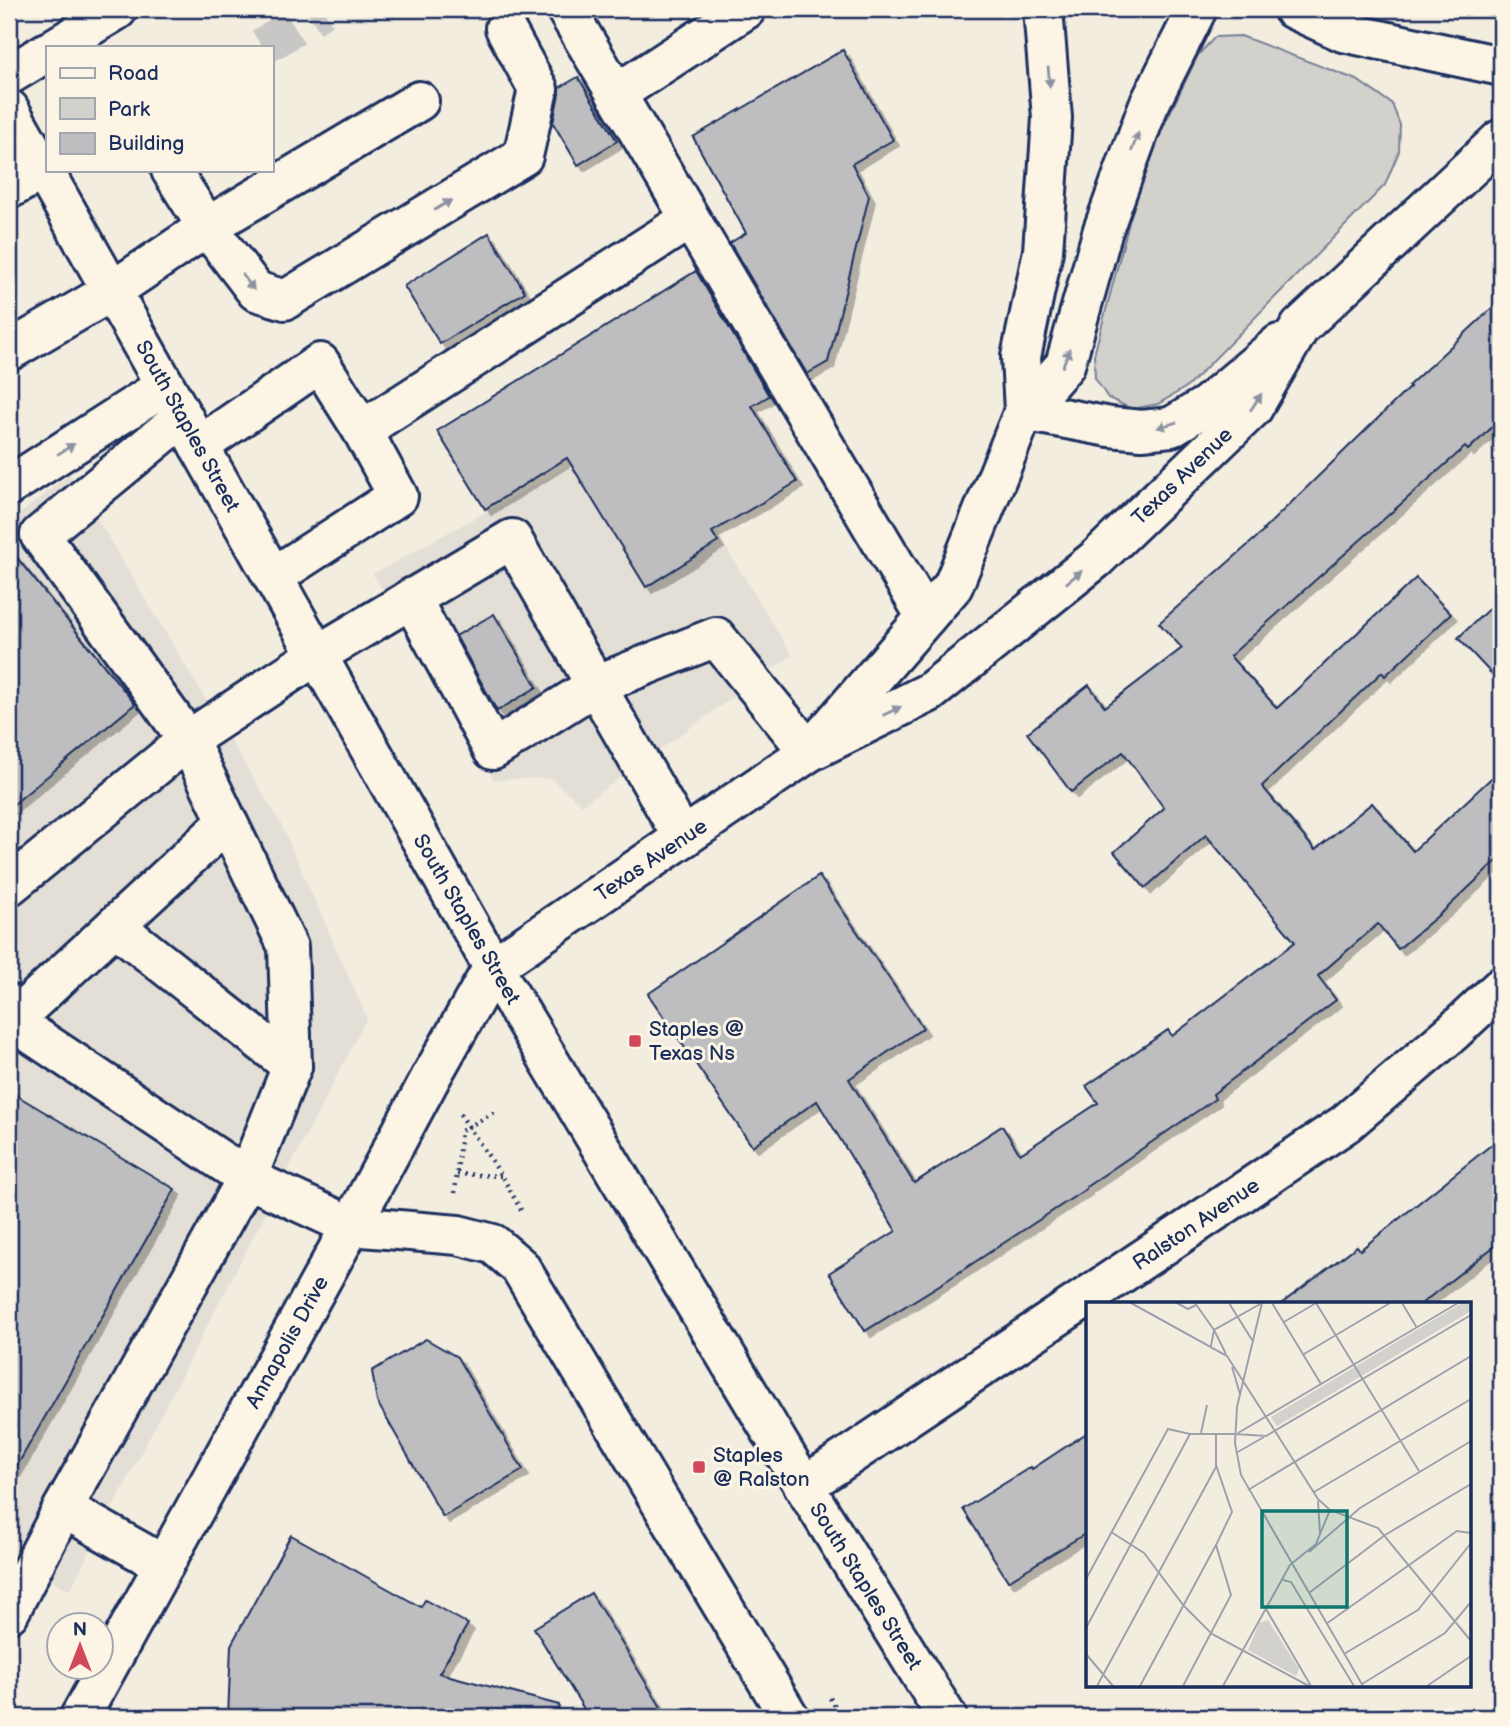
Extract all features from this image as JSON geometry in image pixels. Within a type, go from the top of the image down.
[{"type":"street","points":[[58,46],[116,9]]},
{"type":"street","points":[[566,9],[926,617]]},
{"type":"street","points":[[616,94],[746,9]]},
{"type":"street","name":"Texas Avenue","points":[[1024,411],[1021,357],[1043,251],[1052,118],[1042,9]]},
{"type":"street","name":"Texas Avenue","points":[[809,752],[953,586],[1024,411],[1065,365],[1103,230],[1148,107],[1197,9]]},
{"type":"street","points":[[1293,9],[1343,32],[1501,66]]},
{"type":"street","points":[[172,172],[207,227],[256,291],[285,300],[523,156],[538,89],[505,28]]},
{"type":"street","points":[[9,75],[46,53]]},
{"type":"street","points":[[9,351],[112,291],[207,227],[419,100]]},
{"type":"street","name":"South Staples Street","points":[[9,109],[493,967],[804,1486],[947,1717]]},
{"type":"street","name":"Texas Avenue","points":[[493,967],[809,752],[930,692],[1096,559],[1253,408],[1300,327],[1501,139]]},
{"type":"street","points":[[9,189],[43,170]]},
{"type":"street","points":[[362,430],[690,219]]},
{"type":"street","points":[[1024,411],[1110,427],[1142,430],[1171,427],[1207,405],[1300,327]]},
{"type":"street","points":[[9,486],[320,363],[362,430],[398,496],[273,577]]},
{"type":"street","points":[[9,1613],[63,1508],[247,1178],[292,1066],[288,947],[188,740],[40,535],[183,416]]},
{"type":"street","points":[[9,886],[188,740],[317,655],[512,539],[683,838]]},
{"type":"street","points":[[411,598],[493,750],[596,685],[716,637],[809,752]]},
{"type":"street","points":[[227,822],[115,926],[11,1013],[247,1178],[351,1226],[458,1235],[493,1244],[520,1267],[789,1717]]},
{"type":"street","points":[[115,926],[292,1066]]},
{"type":"street","name":"Annapolis Drive","points":[[80,1717],[493,967]]},
{"type":"street","name":"Ralston Avenue","points":[[804,1486],[1345,1124],[1501,987]]},
{"type":"street","points":[[63,1508],[164,1565]]},
{"type":"path","points":[[455,1198],[461,1131],[495,1112]]},
{"type":"path","points":[[457,1174],[502,1177]]},
{"type":"shaded area","points":[[649,422],[792,655],[582,805],[550,778],[494,780],[373,574]]},
{"type":"shaded area","points":[[70,474],[281,824],[367,1018],[70,1590],[9,1558],[9,523]]},
{"type":"green space","points":[[1241,36],[1357,80],[1392,104],[1400,125],[1399,151],[1385,185],[1188,386],[1158,404],[1132,409],[1108,398],[1095,378],[1094,355],[1135,200],[1150,154],[1198,55],[1215,37]]},
{"type":"building","points":[[843,50],[893,140],[852,164],[869,196],[828,362],[807,374],[730,243],[746,233],[693,137]]},
{"type":"building","points":[[578,77],[617,141],[578,165],[553,123],[559,88]]},
{"type":"building","points":[[489,233],[525,292],[440,344],[404,286]]},
{"type":"building","points":[[696,271],[769,396],[752,406],[797,482],[712,532],[718,542],[646,587],[567,458],[485,509],[437,431]]},
{"type":"building","points":[[1501,300],[1501,419],[1468,450],[1465,447],[1230,656],[1277,708],[1416,578],[1451,614],[1385,676],[1382,672],[1262,786],[1315,850],[1372,803],[1413,851],[1501,769],[1501,857],[1446,909],[1398,949],[1378,924],[1318,976],[1336,1000],[1213,1094],[1215,1099],[1086,1189],[865,1331],[829,1273],[896,1231],[817,1101],[752,1146],[648,994],[819,876],[923,1028],[849,1079],[914,1183],[1002,1126],[1020,1154],[1098,1103],[1086,1086],[1168,1030],[1172,1036],[1295,942],[1206,835],[1145,888],[1114,852],[1164,808],[1123,752],[1071,792],[1027,733],[1089,685],[1105,707],[1182,648],[1159,623],[1264,531],[1410,387],[1408,386]]},
{"type":"building","points":[[9,548],[135,704],[9,808]]},
{"type":"building","points":[[1501,597],[1501,684],[1458,638]]},
{"type":"building","points":[[494,614],[537,687],[497,711],[456,636]]},
{"type":"building","points":[[9,1091],[175,1189],[9,1480]]},
{"type":"building","points":[[1501,1137],[1501,1241],[1424,1302],[1284,1302],[1357,1246],[1360,1250]]},
{"type":"building","points":[[426,1339],[457,1357],[523,1470],[443,1517],[377,1402],[372,1371]]},
{"type":"building","points":[[1086,1433],[1086,1533],[1008,1581],[963,1509],[1031,1467],[1032,1469]]},
{"type":"building","points":[[291,1535],[421,1607],[425,1600],[468,1624],[439,1673],[559,1705],[557,1717],[228,1717],[231,1645]]},
{"type":"building","points":[[591,1593],[667,1717],[589,1717],[534,1628]]},
{"type":"tunnel","points":[[264,46],[323,9]]},
{"type":"place","name":"Staples @ Texas Ns","points":[[635,1041]]},
{"type":"place","name":"Staples @ Ralston","points":[[699,1467]]}]
